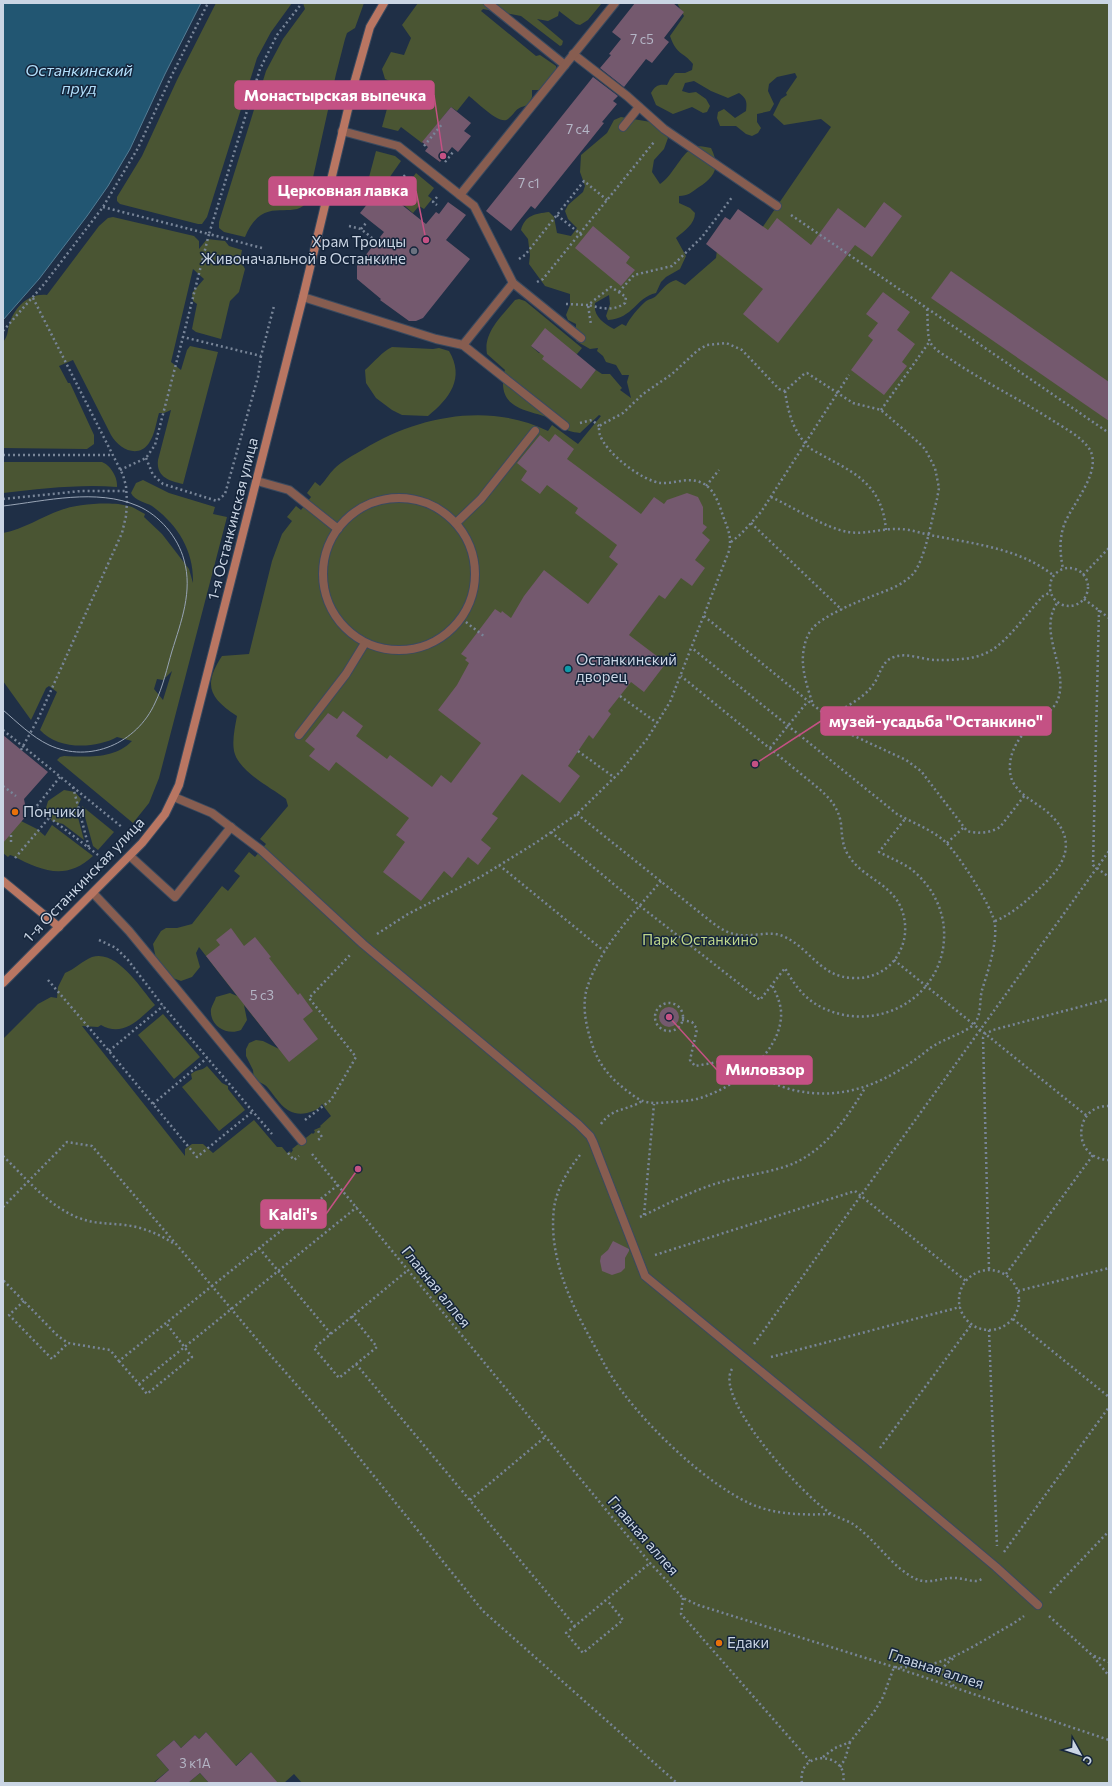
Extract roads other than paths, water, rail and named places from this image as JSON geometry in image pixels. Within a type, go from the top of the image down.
[{"type":"street","name":"1-я Останкинская улица","points":[[3,983],[155,829],[174,797],[182,772],[257,481],[364,46],[370,27],[384,3]]},
{"type":"street","points":[[3,880],[59,927]]},
{"type":"lane","points":[[488,3],[565,65]]},
{"type":"lane","points":[[460,195],[615,3]]},
{"type":"lane","points":[[573,54],[664,129],[776,206]]},
{"type":"lane","points":[[623,127],[639,107]]},
{"type":"lane","points":[[342,131],[398,146],[474,206],[516,285],[581,338]]},
{"type":"lane","points":[[463,345],[516,285]]},
{"type":"lane","points":[[303,297],[436,339],[463,345],[565,426]]},
{"type":"lane","points":[[456,523],[481,499],[534,431]]},
{"type":"lane","points":[[257,481],[289,490],[338,529]]},
{"type":"lane","points":[[386,499],[411,499],[434,506],[444,512],[456,523],[467,539],[472,550],[476,574],[472,597],[462,619],[449,632],[435,642],[412,650],[388,650],[365,643],[355,637],[338,620],[331,610],[324,587],[323,575],[326,552],[338,529],[349,517],[364,507],[386,499]]},
{"type":"lane","points":[[299,735],[346,674],[365,643]]},
{"type":"lane","points":[[174,797],[212,813],[261,850],[363,944],[591,1139],[626,1224],[645,1276],[996,1564],[1038,1605]]},
{"type":"lane","points":[[130,856],[175,897],[231,826]]},
{"type":"lane","points":[[93,893],[129,931],[302,1141]]},
{"type":"water","name":"Останкинский пруд","points":[[3,3],[201,3],[165,74],[130,149],[108,186],[39,279],[3,320]]},
{"type":"tram line","points":[[3,506],[71,497],[105,498],[138,506],[153,515],[172,535],[184,560],[187,583],[187,595],[182,618],[158,697],[147,717],[137,729],[124,739],[111,746],[96,751],[80,752],[65,750],[49,745],[37,738],[3,710]]},
{"type":"place","name":"Монастырская выпечка","points":[[443,156]]},
{"type":"place","name":"Церковная лавка","points":[[426,240]]},
{"type":"place","name":"Храм Троицы Живоначальной в Останкине","points":[[414,251]]},
{"type":"place","name":"Останкинский дворец","points":[[568,669]]},
{"type":"place","name":"музей-усадьба \"Останкино\"","points":[[755,764]]},
{"type":"place","name":"Пончики","points":[[15,812]]},
{"type":"place","name":"Миловзор","points":[[669,1017]]},
{"type":"place","name":"Kaldi's","points":[[358,1169]]},
{"type":"place","name":"Едаки","points":[[719,1643]]},
{"type":"park label","name":"Парк Останкино","points":[[700,940]]}]
